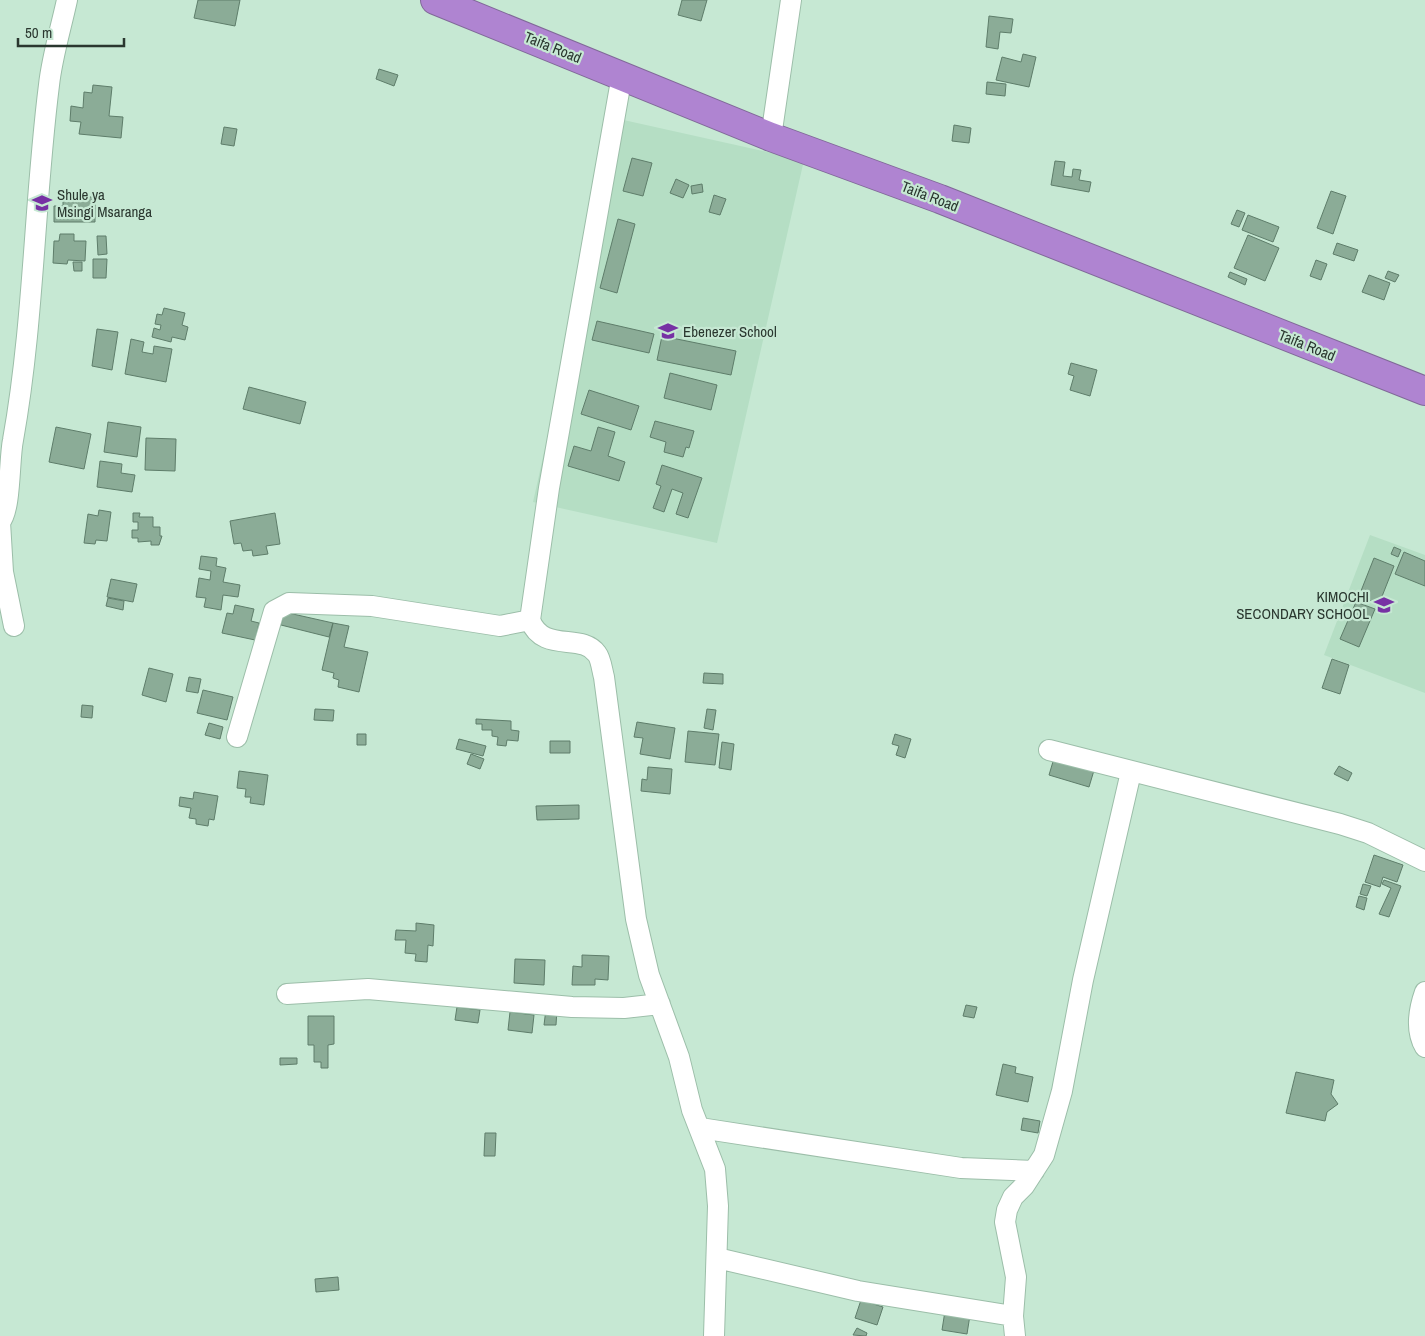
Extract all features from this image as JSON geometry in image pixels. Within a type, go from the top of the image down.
[{"type":"highway","name":"Taifa Road","points":[[435,0],[771,137],[940,200],[1425,392]]},
{"type":"street","points":[[14,626],[4,572],[0,522],[4,517],[6,506],[10,456],[25,359],[49,83],[68,0]]},
{"type":"street","points":[[771,137],[791,0]]},
{"type":"street","points":[[622,75],[549,488],[530,620],[534,630],[552,640],[587,646],[598,654],[604,677],[636,919],[650,975],[679,1057],[690,1101],[715,1169],[718,1186],[714,1336]]},
{"type":"street","points":[[237,736],[274,611],[290,603],[372,606],[500,626],[530,620]]},
{"type":"street","points":[[1049,750],[1340,824],[1368,833],[1425,861]]},
{"type":"street","points":[[1015,1336],[1013,1316],[1016,1277],[1005,1222],[1007,1210],[1013,1197],[1044,1155],[1062,1091],[1083,980],[1131,772]]},
{"type":"street","points":[[287,994],[368,989],[572,1007],[624,1008],[660,1004]]},
{"type":"street","points":[[1425,992],[1419,1016],[1419,1029],[1425,1047]]},
{"type":"street","points":[[700,1128],[961,1168],[1034,1171]]},
{"type":"street","points":[[717,1258],[858,1290],[1013,1316]]},
{"type":"shaded area","name":"Ebenezer School","points":[[619,119],[804,160],[717,543],[533,502]]},
{"type":"shaded area","name":"KIMOCHI SECONDARY SCHOOL","points":[[1370,535],[1425,555],[1425,693],[1324,655]]},
{"type":"building","points":[[198,0],[240,0],[235,26],[194,18]]},
{"type":"building","points":[[682,0],[707,0],[701,21],[678,15]]},
{"type":"building","points":[[989,16],[1013,19],[1011,33],[1000,32],[998,49],[986,47]]},
{"type":"building","points":[[1023,54],[1036,57],[1029,87],[996,80],[1002,57],[1021,62]]},
{"type":"building","points":[[379,69],[398,75],[394,86],[376,79]]},
{"type":"building","points":[[987,82],[1006,84],[1005,96],[986,94]]},
{"type":"building","points":[[93,85],[112,87],[109,116],[123,117],[121,138],[79,134],[81,122],[70,121],[71,106],[83,108],[84,92],[92,93]]},
{"type":"building","points":[[954,125],[971,128],[969,143],[952,141]]},
{"type":"building","points":[[224,127],[237,129],[234,146],[221,144]]},
{"type":"building","points":[[632,158],[652,163],[643,196],[623,191]]},
{"type":"building","points":[[1055,161],[1065,162],[1063,176],[1072,177],[1073,169],[1081,170],[1079,180],[1091,182],[1089,192],[1051,185]]},
{"type":"building","points":[[676,179],[689,185],[683,198],[670,193]]},
{"type":"building","points":[[702,184],[703,192],[692,194],[691,186]]},
{"type":"building","points":[[79,191],[79,197],[95,197],[95,222],[54,222],[54,206],[63,206],[63,192]]},
{"type":"building","points":[[1331,191],[1346,196],[1333,234],[1317,228]]},
{"type":"building","points":[[714,195],[726,199],[720,215],[709,212]]},
{"type":"building","points":[[1237,210],[1245,213],[1239,227],[1231,224]]},
{"type":"building","points":[[1248,215],[1279,227],[1273,242],[1242,230]]},
{"type":"building","points":[[618,219],[635,224],[617,293],[600,288]]},
{"type":"building","points":[[60,234],[74,234],[74,241],[86,241],[85,261],[68,260],[67,264],[53,263],[54,241],[59,241]]},
{"type":"building","points":[[1248,235],[1279,248],[1265,281],[1234,268]]},
{"type":"building","points":[[97,236],[106,236],[107,254],[98,255]]},
{"type":"building","points":[[1337,243],[1358,250],[1354,261],[1333,254]]},
{"type":"building","points":[[93,259],[107,259],[106,278],[93,278]]},
{"type":"building","points":[[1316,260],[1327,264],[1321,280],[1310,276]]},
{"type":"building","points":[[73,262],[82,262],[82,271],[74,271]]},
{"type":"building","points":[[1388,271],[1399,275],[1395,282],[1385,278]]},
{"type":"building","points":[[1230,272],[1247,279],[1245,285],[1228,277]]},
{"type":"building","points":[[1369,275],[1390,283],[1384,300],[1362,292]]},
{"type":"building","points":[[164,308],[185,313],[182,325],[188,327],[185,340],[172,337],[171,342],[152,337],[154,328],[160,330],[161,325],[155,324],[157,314],[162,315]]},
{"type":"building","points":[[597,321],[654,334],[649,353],[592,340]]},
{"type":"building","points":[[97,329],[118,332],[112,370],[92,366]]},
{"type":"building","points":[[662,336],[736,351],[731,375],[657,360]]},
{"type":"building","points":[[131,339],[144,342],[142,352],[153,354],[154,346],[172,349],[166,382],[125,374]]},
{"type":"building","points":[[1071,363],[1097,370],[1090,396],[1070,390],[1074,376],[1068,374]]},
{"type":"building","points":[[670,373],[717,385],[711,410],[664,398]]},
{"type":"building","points":[[249,387],[306,402],[300,424],[243,409]]},
{"type":"building","points":[[589,390],[639,406],[631,430],[581,414]]},
{"type":"building","points":[[655,421],[694,431],[689,448],[686,447],[683,457],[664,452],[666,442],[650,437]]},
{"type":"building","points":[[108,422],[141,427],[137,457],[104,452]]},
{"type":"building","points":[[56,427],[91,434],[84,469],[49,462]]},
{"type":"building","points":[[598,427],[615,432],[608,456],[625,462],[619,481],[568,466],[574,446],[591,451]]},
{"type":"building","points":[[146,438],[176,439],[175,471],[145,470]]},
{"type":"building","points":[[100,461],[122,464],[121,473],[135,475],[132,492],[97,487]]},
{"type":"building","points":[[662,465],[702,478],[688,518],[676,514],[683,493],[672,489],[664,512],[653,508],[661,486],[656,484]]},
{"type":"building","points":[[99,510],[111,512],[107,541],[96,540],[95,544],[84,543],[88,514],[98,516]]},
{"type":"building","points":[[133,513],[140,513],[139,517],[153,517],[153,527],[160,527],[160,536],[162,536],[159,545],[151,545],[151,541],[138,542],[138,538],[132,538],[132,530],[138,530],[138,522],[133,522]]},
{"type":"building","points":[[275,513],[280,544],[266,546],[268,554],[253,556],[252,550],[243,551],[241,543],[234,544],[230,521]]},
{"type":"building","points":[[1394,547],[1401,550],[1398,557],[1391,554]]},
{"type":"building","points":[[1404,552],[1425,561],[1425,586],[1395,574]]},
{"type":"building","points":[[201,556],[217,558],[216,566],[226,568],[223,582],[240,585],[238,597],[223,595],[221,610],[204,607],[206,598],[196,597],[199,578],[210,580],[211,571],[199,569]]},
{"type":"building","points":[[1374,558],[1394,566],[1379,604],[1359,596]]},
{"type":"building","points":[[111,579],[137,584],[133,602],[107,597]]},
{"type":"building","points":[[108,598],[124,601],[123,610],[106,606]]},
{"type":"building","points":[[1356,602],[1375,609],[1359,647],[1340,639]]},
{"type":"building","points":[[235,605],[254,609],[251,621],[259,623],[255,640],[222,633],[227,613],[233,614]]},
{"type":"building","points":[[284,612],[333,623],[329,637],[281,625]]},
{"type":"building","points":[[333,623],[349,626],[344,647],[368,652],[359,692],[338,687],[339,680],[333,678],[334,673],[322,670]]},
{"type":"building","points":[[1332,659],[1349,665],[1340,694],[1322,688]]},
{"type":"building","points":[[149,668],[173,674],[166,702],[142,695]]},
{"type":"building","points":[[704,673],[723,674],[723,684],[703,683]]},
{"type":"building","points":[[189,677],[201,679],[198,693],[186,691]]},
{"type":"building","points":[[203,690],[233,697],[227,720],[197,713]]},
{"type":"building","points":[[82,705],[93,706],[92,718],[81,717]]},
{"type":"building","points":[[315,709],[334,710],[333,721],[314,720]]},
{"type":"building","points":[[707,709],[716,710],[713,730],[704,728]]},
{"type":"building","points":[[476,719],[511,721],[511,730],[519,731],[518,741],[507,740],[506,746],[497,745],[498,737],[492,736],[492,730],[482,730],[482,724],[476,724]]},
{"type":"building","points":[[637,722],[675,728],[670,759],[640,754],[643,738],[634,737]]},
{"type":"building","points":[[209,723],[223,727],[220,739],[205,735]]},
{"type":"building","points":[[688,731],[719,734],[715,765],[685,762]]},
{"type":"building","points":[[357,734],[366,734],[366,745],[357,745]]},
{"type":"building","points":[[895,734],[911,739],[905,758],[896,755],[899,746],[892,744]]},
{"type":"building","points":[[459,739],[486,746],[483,756],[456,749]]},
{"type":"building","points":[[550,741],[570,741],[570,753],[550,753]]},
{"type":"building","points":[[722,742],[734,744],[731,770],[719,768]]},
{"type":"building","points":[[471,754],[484,759],[480,769],[467,764]]},
{"type":"building","points":[[1055,755],[1095,767],[1089,787],[1049,775]]},
{"type":"building","points":[[1339,766],[1352,773],[1348,781],[1334,774]]},
{"type":"building","points":[[648,767],[672,769],[670,794],[641,791],[642,779],[647,780]]},
{"type":"building","points":[[239,771],[268,775],[264,805],[250,803],[251,797],[245,797],[246,789],[237,788]]},
{"type":"building","points":[[194,792],[218,796],[214,820],[209,819],[208,826],[196,824],[196,819],[189,818],[191,808],[179,806],[180,797],[193,799]]},
{"type":"building","points":[[579,805],[579,819],[537,820],[536,806]]},
{"type":"building","points":[[1374,855],[1403,865],[1397,882],[1383,877],[1380,887],[1365,882]]},
{"type":"building","points":[[1384,880],[1401,886],[1389,917],[1379,914],[1391,888],[1382,884]]},
{"type":"building","points":[[1363,884],[1371,886],[1367,896],[1360,894]]},
{"type":"building","points":[[1359,896],[1367,898],[1364,910],[1356,907]]},
{"type":"building","points":[[416,923],[434,925],[433,946],[428,945],[427,962],[415,961],[416,954],[405,953],[406,940],[395,940],[396,930],[416,931]]},
{"type":"building","points":[[582,955],[609,956],[608,980],[595,979],[595,985],[572,985],[573,966],[582,967]]},
{"type":"building","points":[[515,959],[545,960],[544,985],[514,983]]},
{"type":"building","points":[[966,1005],[977,1007],[974,1018],[963,1016]]},
{"type":"building","points":[[457,1007],[480,1010],[478,1023],[455,1020]]},
{"type":"building","points":[[546,1009],[557,1009],[556,1025],[544,1025]]},
{"type":"building","points":[[510,1012],[534,1015],[532,1033],[508,1030]]},
{"type":"building","points":[[308,1016],[334,1016],[334,1044],[328,1045],[328,1068],[321,1068],[321,1062],[314,1062],[314,1045],[308,1045]]},
{"type":"building","points":[[280,1058],[297,1058],[297,1064],[280,1065]]},
{"type":"building","points":[[1003,1064],[1016,1067],[1015,1073],[1033,1077],[1028,1102],[996,1095]]},
{"type":"building","points":[[1296,1072],[1334,1080],[1331,1094],[1338,1104],[1327,1112],[1325,1121],[1286,1113]]},
{"type":"building","points":[[1023,1118],[1040,1121],[1038,1133],[1021,1130]]},
{"type":"building","points":[[485,1133],[496,1133],[495,1156],[484,1156]]},
{"type":"building","points":[[338,1277],[339,1290],[316,1292],[315,1279]]},
{"type":"building","points":[[861,1300],[883,1307],[877,1325],[855,1318]]},
{"type":"building","points":[[945,1311],[970,1315],[967,1334],[942,1330]]},
{"type":"building","points":[[857,1328],[867,1333],[866,1336],[853,1335]]},
{"type":"place","name":"Shule ya Msingi Msaranga","points":[[42,203]]},
{"type":"place","name":"Ebenezer School","points":[[668,331]]},
{"type":"place","name":"KIMOCHI SECONDARY SCHOOL","points":[[1384,605]]}]
